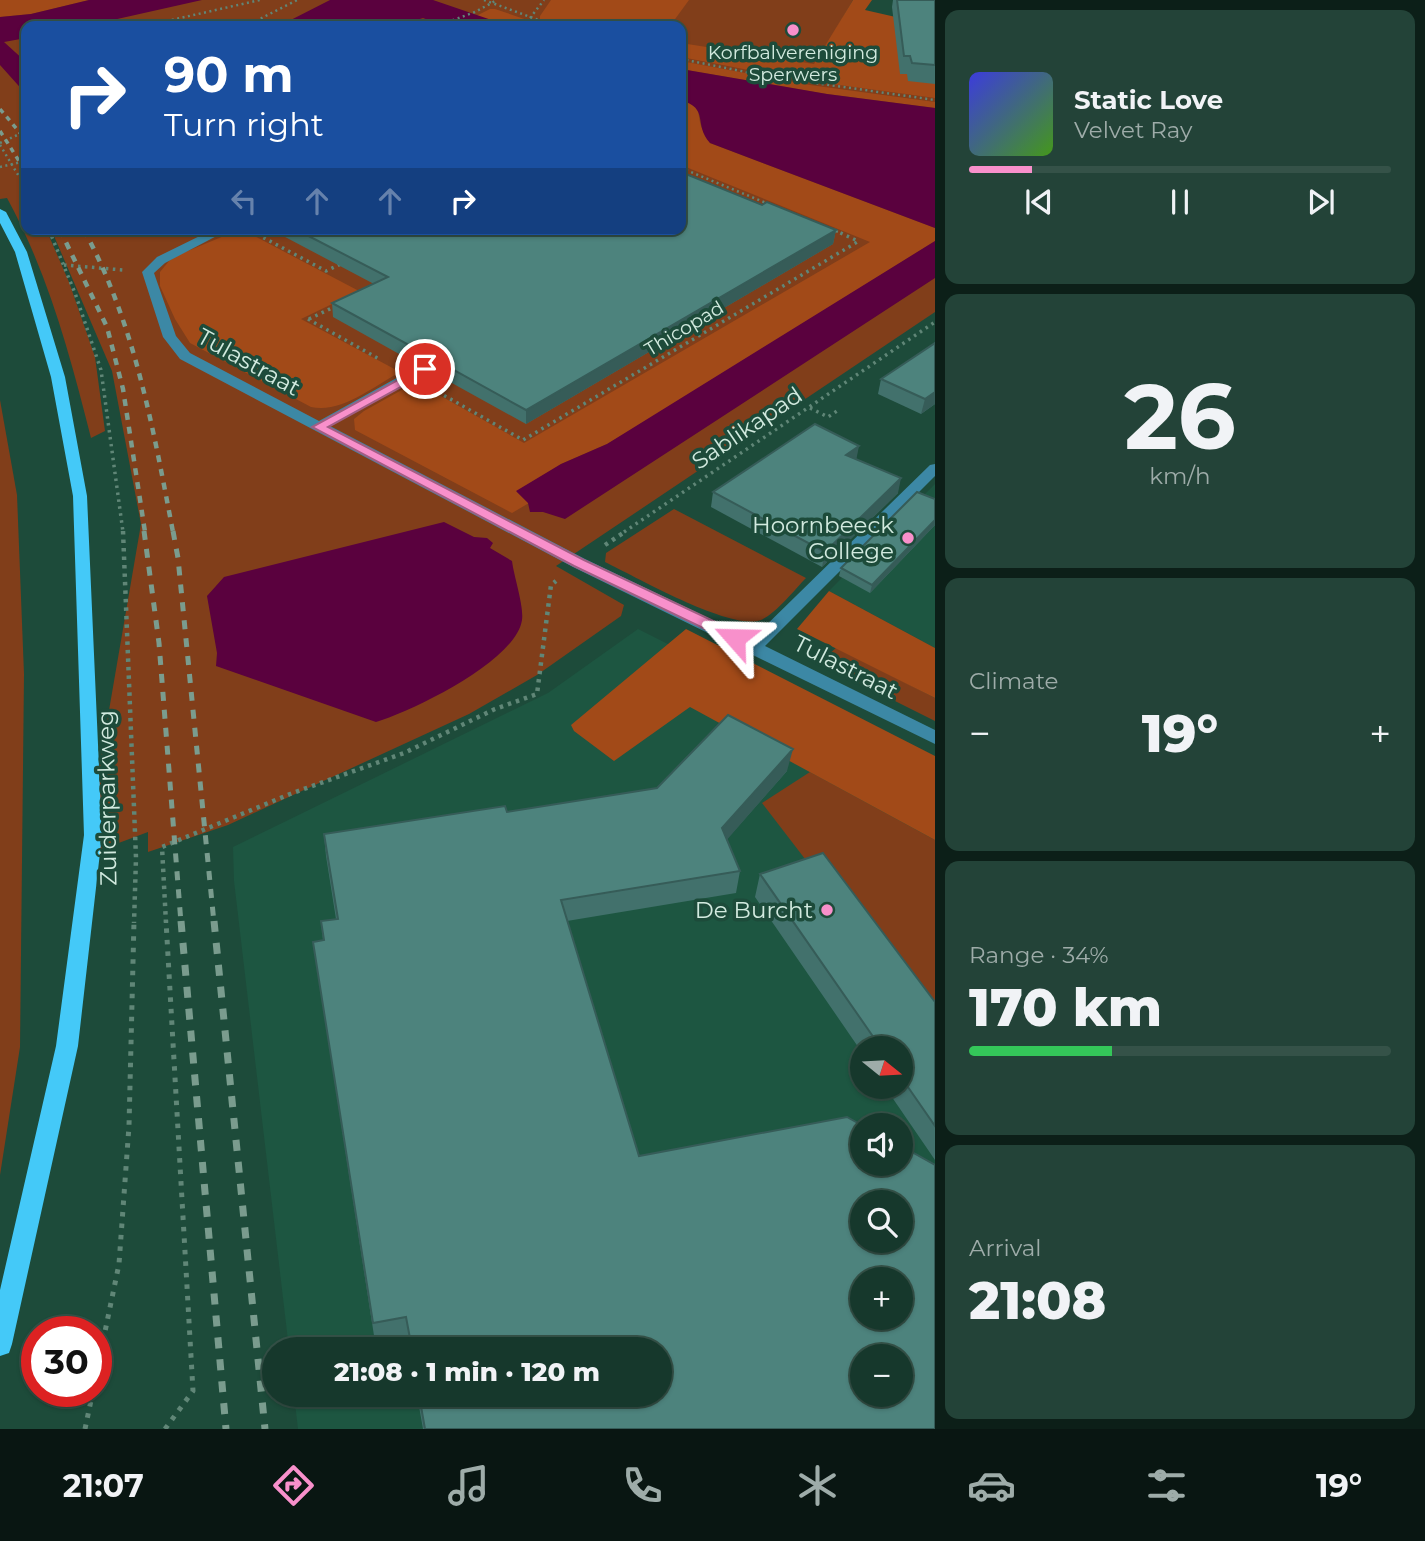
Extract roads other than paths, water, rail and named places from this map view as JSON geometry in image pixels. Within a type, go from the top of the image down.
[{"type":"main road","name":"Zuiderparkweg","points":[[0,1344],[67,1045],[93,835],[80,496],[58,377],[23,257],[2,219]]},
{"type":"street","name":"Tulastraat","points":[[212,235],[160,260],[148,272],[170,337],[185,356],[579,563],[935,738]]},
{"type":"street","points":[[318,427],[425,369]]},
{"type":"street","points":[[754,647],[935,468]]},
{"type":"railway","points":[[0,109],[21,134]]},
{"type":"railway","points":[[0,131],[21,164]]},
{"type":"railway","points":[[62,235],[107,327],[123,389],[145,532]]},
{"type":"railway","points":[[86,235],[117,302],[129,339],[149,416],[173,532]]},
{"type":"railway","points":[[144,531],[159,643],[181,923]]},
{"type":"railway","points":[[173,531],[178,558],[214,923]]},
{"type":"railway","points":[[181,921],[226,1429]]},
{"type":"railway","points":[[214,921],[265,1429]]},
{"type":"place","name":"Korfbalvereniging Sperwers","points":[[793,30]]},
{"type":"place","name":"Hoornbeeck College","points":[[908,538]]},
{"type":"place","name":"De Burcht","points":[[827,910]]}]
